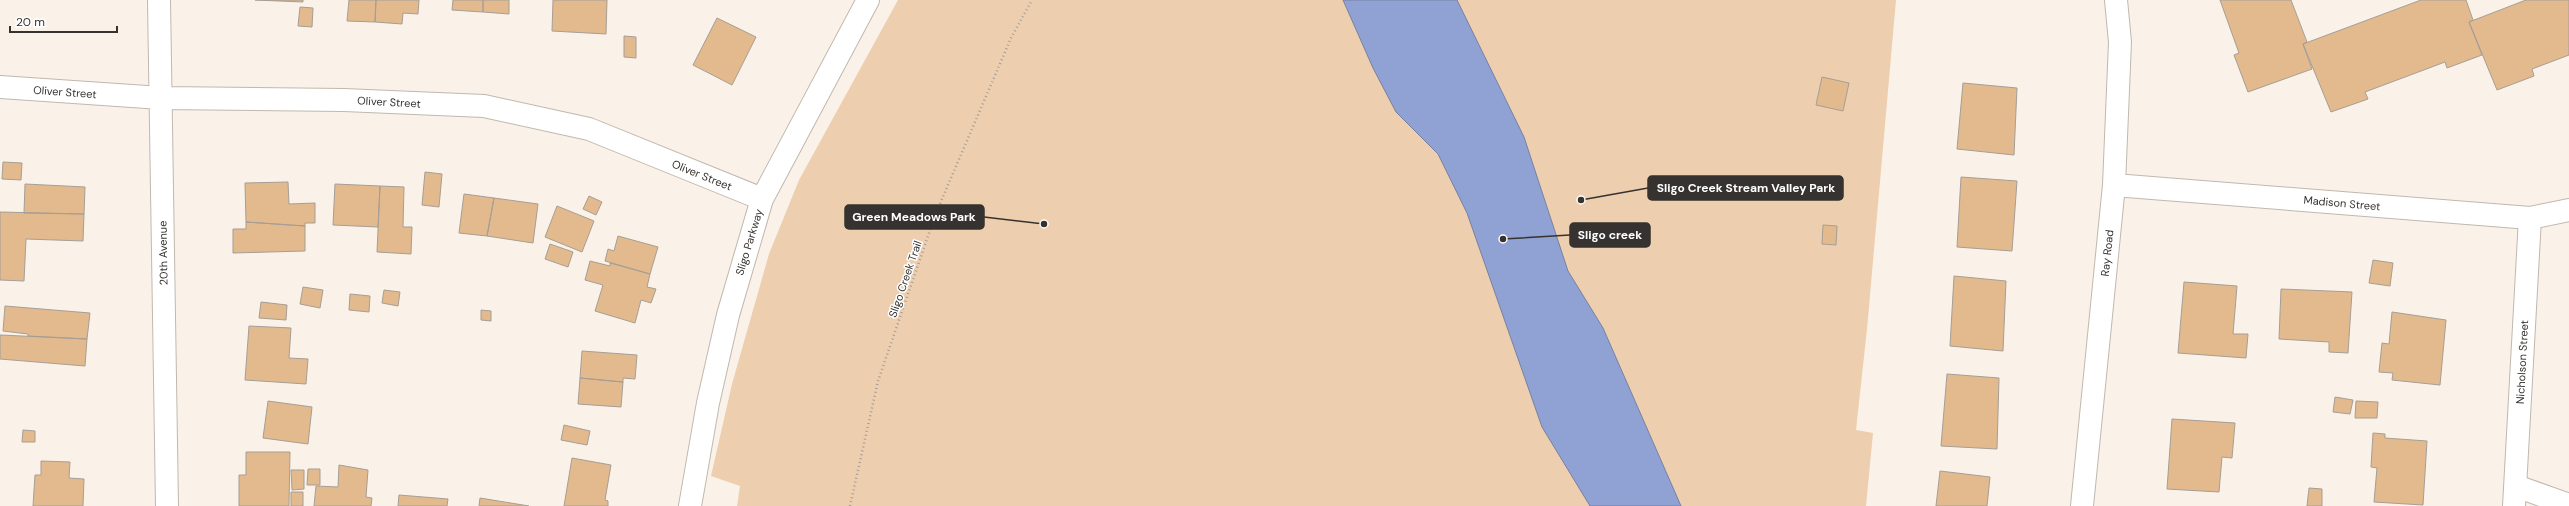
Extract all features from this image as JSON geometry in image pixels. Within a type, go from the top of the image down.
[{"type":"street","name":"20th Avenue","points":[[159,0],[167,506]]},
{"type":"street","name":"Sligo Parkway","points":[[690,506],[708,403],[728,315],[762,199],[868,0]]},
{"type":"street","name":"Ray Road","points":[[2082,506],[2114,185],[2120,42],[2116,0]]},
{"type":"street","name":"Oliver Street","points":[[0,88],[161,98],[344,100],[484,106],[589,129],[762,199]]},
{"type":"street","name":"Madison Street","points":[[2114,185],[2530,218],[2569,210]]},
{"type":"street","name":"Nicholson Street","points":[[2515,496],[2530,218]]},
{"type":"street","points":[[2515,496],[2569,505]]},
{"type":"path","name":"Sligo Creek Trail","points":[[850,506],[878,381],[936,213],[1011,38],[1032,0]]},
{"type":"shaded area","points":[[898,0],[1896,0],[1867,329],[1856,430],[1873,433],[1866,506],[737,506],[740,486],[711,476],[732,384],[769,254],[799,180]]},
{"type":"water","points":[[1343,0],[1457,0],[1524,137],[1568,271],[1603,328],[1681,506],[1590,506],[1542,427],[1467,213],[1438,154],[1396,112],[1373,68]]},
{"type":"building","points":[[255,0],[303,0],[303,2]]},
{"type":"building","points":[[349,0],[376,0],[375,22],[347,21]]},
{"type":"building","points":[[376,0],[419,0],[418,14],[403,13],[402,24],[375,22]]},
{"type":"building","points":[[453,0],[483,0],[483,12],[452,10]]},
{"type":"building","points":[[483,0],[509,0],[509,14],[483,12]]},
{"type":"building","points":[[553,0],[607,0],[606,34],[552,31]]},
{"type":"building","points":[[2220,0],[2291,0],[2307,42],[2303,44],[2312,69],[2248,92],[2234,55],[2239,53]]},
{"type":"building","points":[[2421,0],[2466,0],[2473,20],[2469,22],[2482,55],[2447,68],[2445,62],[2365,92],[2368,99],[2331,112],[2303,44]]},
{"type":"building","points":[[2526,0],[2569,0],[2569,55],[2532,69],[2534,76],[2497,90],[2469,22]]},
{"type":"building","points":[[300,7],[313,8],[312,27],[298,26]]},
{"type":"building","points":[[717,18],[756,37],[732,85],[693,65]]},
{"type":"building","points":[[624,36],[636,37],[636,58],[624,57]]},
{"type":"building","points":[[1822,77],[1849,83],[1843,111],[1816,105]]},
{"type":"building","points":[[1963,83],[2017,88],[2014,155],[1957,149]]},
{"type":"building","points":[[3,162],[22,163],[21,180],[2,179]]},
{"type":"building","points":[[425,172],[442,174],[439,207],[422,205]]},
{"type":"building","points":[[1961,177],[2017,181],[2012,251],[1957,247]]},
{"type":"building","points":[[288,182],[289,204],[315,203],[315,223],[305,223],[305,226],[246,222],[245,183]]},
{"type":"building","points":[[25,184],[85,187],[84,214],[24,213]]},
{"type":"building","points":[[335,184],[380,186],[378,227],[333,225]]},
{"type":"building","points":[[380,186],[404,187],[403,227],[412,227],[411,254],[377,252]]},
{"type":"building","points":[[464,194],[494,198],[487,236],[459,233]]},
{"type":"building","points":[[589,196],[602,202],[596,215],[583,209]]},
{"type":"building","points":[[494,198],[538,204],[533,243],[487,236]]},
{"type":"building","points":[[557,206],[594,221],[582,252],[545,237]]},
{"type":"building","points":[[0,212],[84,214],[83,241],[26,239],[24,281],[0,280]]},
{"type":"building","points":[[246,222],[305,226],[305,251],[233,253],[233,229],[246,229]]},
{"type":"building","points":[[1823,225],[1837,226],[1836,245],[1822,244]]},
{"type":"building","points":[[618,236],[658,247],[650,274],[605,261],[608,249],[614,251]]},
{"type":"building","points":[[550,244],[573,252],[568,267],[545,259]]},
{"type":"building","points":[[2373,260],[2393,263],[2390,286],[2369,283]]},
{"type":"building","points":[[590,261],[610,266],[610,263],[650,274],[647,287],[656,289],[651,303],[641,300],[635,323],[595,311],[603,285],[585,280]]},
{"type":"building","points":[[1954,276],[2006,281],[2003,351],[1950,346]]},
{"type":"building","points":[[2184,282],[2237,286],[2233,334],[2248,334],[2246,358],[2178,353]]},
{"type":"building","points":[[303,287],[323,290],[320,308],[300,304]]},
{"type":"building","points":[[2281,289],[2352,292],[2348,353],[2329,352],[2329,342],[2279,339]]},
{"type":"building","points":[[384,290],[400,292],[398,306],[382,303]]},
{"type":"building","points":[[350,294],[370,296],[369,312],[349,310]]},
{"type":"building","points":[[261,302],[287,305],[286,320],[259,318]]},
{"type":"building","points":[[5,306],[90,313],[87,339],[28,336],[28,334],[3,331]]},
{"type":"building","points":[[481,310],[491,311],[491,321],[481,320]]},
{"type":"building","points":[[2392,312],[2446,320],[2440,385],[2392,380],[2393,373],[2379,372],[2382,343],[2389,344]]},
{"type":"building","points":[[249,326],[291,328],[289,358],[308,359],[306,384],[245,380]]},
{"type":"building","points":[[0,335],[87,339],[85,366],[0,359]]},
{"type":"building","points":[[582,351],[637,355],[635,379],[623,378],[623,382],[580,378]]},
{"type":"building","points":[[1947,374],[1999,378],[1997,449],[1941,446]]},
{"type":"building","points":[[580,378],[623,382],[621,407],[578,404]]},
{"type":"building","points":[[2335,397],[2353,400],[2350,414],[2333,412]]},
{"type":"building","points":[[268,401],[312,407],[308,444],[263,438]]},
{"type":"building","points":[[2356,401],[2378,402],[2377,418],[2355,418]]},
{"type":"building","points":[[2172,419],[2235,423],[2232,458],[2222,457],[2219,492],[2167,489]]},
{"type":"building","points":[[564,425],[590,431],[587,445],[561,440]]},
{"type":"building","points":[[23,430],[35,431],[35,442],[22,442]]},
{"type":"building","points":[[2373,433],[2385,434],[2385,438],[2427,441],[2423,505],[2374,502],[2377,468],[2371,467]]},
{"type":"building","points":[[246,452],[290,452],[289,506],[239,506],[239,475],[246,475]]},
{"type":"building","points":[[572,458],[611,465],[605,500],[608,501],[608,506],[564,506]]},
{"type":"building","points":[[41,461],[70,462],[69,478],[84,479],[83,506],[33,506],[35,475],[41,475]]},
{"type":"building","points":[[339,465],[368,470],[366,497],[372,498],[371,506],[314,506],[316,486],[338,487]]},
{"type":"building","points":[[308,469],[320,469],[320,485],[307,485]]},
{"type":"building","points":[[291,470],[304,470],[304,489],[292,490]]},
{"type":"building","points":[[1940,471],[1990,477],[1987,506],[1936,506]]},
{"type":"building","points":[[2309,488],[2322,489],[2322,506],[2307,506]]},
{"type":"building","points":[[291,492],[303,492],[303,506],[291,506]]},
{"type":"building","points":[[399,495],[448,499],[447,506],[398,506]]},
{"type":"building","points":[[480,498],[529,506],[479,506]]},
{"type":"place","name":"Sligo Creek Stream Valley Park","points":[[1581,200]]},
{"type":"place","name":"Green Meadows Park","points":[[1044,224]]},
{"type":"place","name":"Sligo creek","points":[[1503,239]]}]
